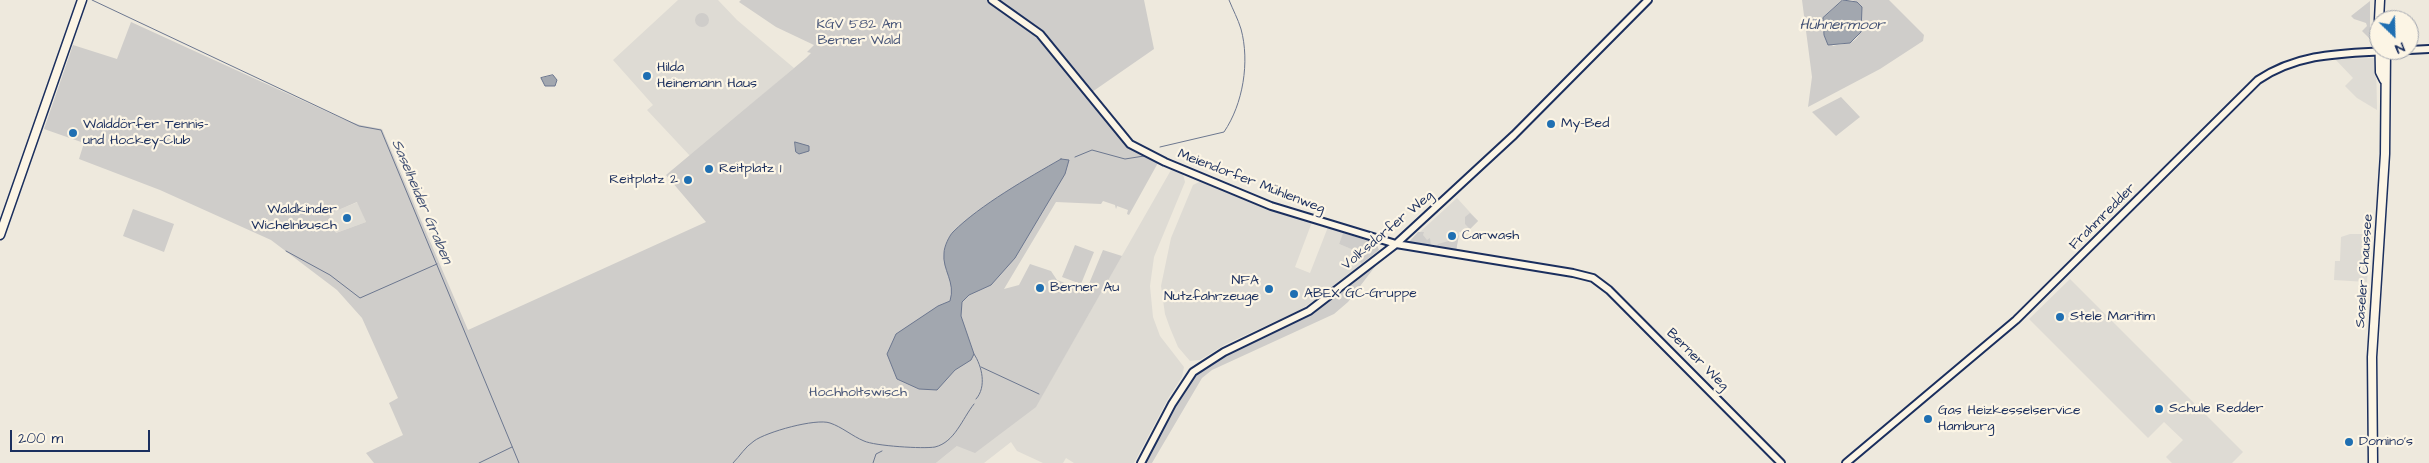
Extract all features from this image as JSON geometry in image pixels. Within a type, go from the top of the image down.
[{"type":"main road","points":[[0,235],[82,0]]},
{"type":"main road","name":"Saseler Chaussee","points":[[2373,463],[2372,362],[2385,146],[2383,60]]},
{"type":"street","name":"Meiendorfer Mühlenweg","points":[[992,0],[1040,34],[1130,144],[1165,162],[1271,206],[1396,244],[1573,273],[1593,278]]},
{"type":"street","name":"Volksdorfer Weg","points":[[1141,463],[1172,404],[1193,372],[1224,352],[1309,311],[1396,244],[1514,135],[1648,0]]},
{"type":"street","name":"Frahmredder","points":[[1846,463],[2016,320],[2258,80],[2286,65],[2316,55],[2369,52]]},
{"type":"street","name":"Berner Weg","points":[[1593,278],[1609,290],[1781,463]]},
{"type":"shaded area","points":[[678,0],[718,0],[737,20],[794,68],[691,157],[647,110],[653,105],[613,60]]},
{"type":"shaded area","points":[[2369,58],[2369,60],[2376,60],[2377,110],[2357,98],[2345,86],[2353,78],[2335,59]]},
{"type":"shaded area","points":[[1171,170],[1183,174],[1185,182],[1154,257],[1150,286],[1153,317],[1160,336],[1184,367],[1182,377],[1169,397],[1134,463],[1074,463],[1066,458],[1063,463],[1043,463],[1017,451],[1011,442],[984,463],[936,463],[957,446],[1036,406]]},
{"type":"shaded area","points":[[1201,181],[1312,222],[1295,267],[1310,273],[1328,227],[1344,232],[1339,244],[1357,251],[1361,264],[1328,292],[1298,311],[1226,344],[1200,360],[1190,361],[1178,347],[1170,328],[1165,314],[1161,286],[1171,238],[1193,185]]},
{"type":"shaded area","points":[[1457,198],[1478,221],[1466,233],[1459,232],[1456,251],[1409,242]]},
{"type":"shaded area","name":"Waldkinder Wichelnbusch","points":[[358,202],[366,222],[336,233],[328,214]]},
{"type":"shaded area","points":[[2350,234],[2367,234],[2370,238],[2367,282],[2334,280],[2335,261],[2340,261],[2341,237]]},
{"type":"shaded area","points":[[2070,279],[2243,452],[2232,463],[2172,463],[2166,457],[2183,440],[2164,422],[2148,438],[2029,319]]},
{"type":"green space","points":[[741,0],[988,0],[1033,30],[1122,138],[1159,161],[1129,215],[1127,214],[1128,210],[1117,206],[1116,209],[1115,205],[1103,201],[1101,204],[1056,202],[1004,289],[1019,285],[1030,264],[1051,271],[1057,280],[1086,291],[1103,250],[1122,256],[1036,407],[975,453],[957,446],[936,463],[374,463],[366,453],[403,435],[389,403],[398,398],[362,318],[337,290],[271,240],[160,190],[79,159],[84,143],[44,129],[73,45],[117,59],[131,22],[343,119],[360,125],[382,129],[468,330],[706,222],[666,175],[806,58],[811,53],[807,52],[814,45],[776,27],[739,2]],"holes":[[[357,202],[366,222],[336,233],[329,214]]]},
{"type":"green space","points":[[999,0],[1144,0],[1154,49],[1092,92],[1040,30]]},
{"type":"green space","points":[[1802,0],[1843,0],[1823,19],[1824,35],[1833,46],[1847,44],[1854,40],[1861,31],[1862,19],[1859,7],[1857,2],[1852,0],[1889,0],[1924,35],[1923,41],[1880,69],[1808,107],[1812,77]]},
{"type":"green space","points":[[2370,1],[2369,38],[2362,31],[2367,26],[2366,23],[2351,16]]},
{"type":"green space","points":[[702,13],[707,15],[709,20],[707,25],[702,27],[697,25],[695,20],[697,15]]},
{"type":"green space","points":[[1841,97],[1860,117],[1836,136],[1812,112]]},
{"type":"green space","points":[[133,209],[174,224],[164,252],[123,236]]},
{"type":"green space","points":[[1470,213],[1478,221],[1470,229],[1465,224],[1465,217]]},
{"type":"green space","points":[[1418,232],[1424,232],[1423,235],[1427,240],[1430,238],[1431,247],[1409,242]]},
{"type":"green space","points":[[1343,233],[1376,243],[1379,250],[1361,264],[1356,251],[1339,244]]},
{"type":"green space","points":[[1459,235],[1456,251],[1436,247],[1438,244],[1452,240]]},
{"type":"green space","points":[[1075,245],[1094,252],[1081,284],[1062,277]]},
{"type":"green space","points":[[1376,262],[1377,264],[1348,302],[1334,314],[1212,370],[1202,378],[1152,463],[1144,463],[1174,405],[1188,384],[1197,375],[1221,357],[1313,311]]},
{"type":"water","name":"Hühnermoor","points":[[1843,0],[1857,2],[1862,7],[1861,32],[1850,43],[1828,45],[1824,35],[1823,18]]},
{"type":"water","points":[[553,75],[557,80],[555,86],[545,86],[541,78]]},
{"type":"water","points":[[795,142],[809,146],[809,151],[799,154],[796,152]]},
{"type":"water","points":[[1061,159],[1069,160],[1065,174],[1015,258],[991,285],[969,295],[962,302],[961,316],[974,354],[971,360],[955,370],[937,390],[919,389],[897,379],[887,354],[896,334],[938,306],[950,301],[951,288],[944,253],[951,234],[990,202]]},
{"type":"waterway","name":"Saselheider Graben","points":[[92,0],[359,126],[381,130],[519,463]]},
{"type":"waterway","name":"Berner Au","points":[[1160,147],[1224,132],[1231,121],[1243,82],[1245,55],[1241,29],[1229,0]]},
{"type":"waterway","name":"Berner Au","points":[[1075,157],[1092,150],[1125,159],[1144,156]]},
{"type":"waterway","points":[[286,251],[330,275],[360,298],[437,264]]},
{"type":"waterway","name":"Berner Au","points":[[974,354],[982,376],[981,389],[976,399]]},
{"type":"waterway","points":[[981,367],[1039,394]]},
{"type":"waterway","name":"Berner Au","points":[[733,463],[748,446],[760,437],[814,422],[830,423],[870,443],[899,447],[935,447],[953,435],[974,404]]},
{"type":"waterway","points":[[479,463],[512,447]]},
{"type":"waterway","points":[[873,463],[876,454],[882,451]]},
{"type":"place","name":"Hilda Heinemann Haus","points":[[647,76]]},
{"type":"place","name":"My-Bed","points":[[1551,124]]},
{"type":"place","name":"Walddörfer Tennis- und Hockey-Club","points":[[73,133]]},
{"type":"place","name":"Reitplatz 1","points":[[709,169]]},
{"type":"place","name":"Reitplatz 2","points":[[688,180]]},
{"type":"place","name":"Waldkinder Wichelnbusch","points":[[347,218]]},
{"type":"place","name":"Carwash","points":[[1452,236]]},
{"type":"place","name":"Berner Au","points":[[1040,288]]},
{"type":"place","name":"NFA Nutzfahrzeuge","points":[[1269,289]]},
{"type":"place","name":"ABEX GC-Gruppe","points":[[1294,294]]},
{"type":"place","name":"Stele Maritim","points":[[2060,317]]},
{"type":"place","name":"Schule Redder","points":[[2159,409]]},
{"type":"place","name":"Gas Heizkesselservice Hamburg","points":[[1928,419]]},
{"type":"place","name":"Domino's","points":[[2349,442]]},
{"type":"park label","name":"KGV 582 Am Berner Wald","points":[[859,33]]},
{"type":"park label","name":"Hochholtswisch","points":[[858,393]]}]
